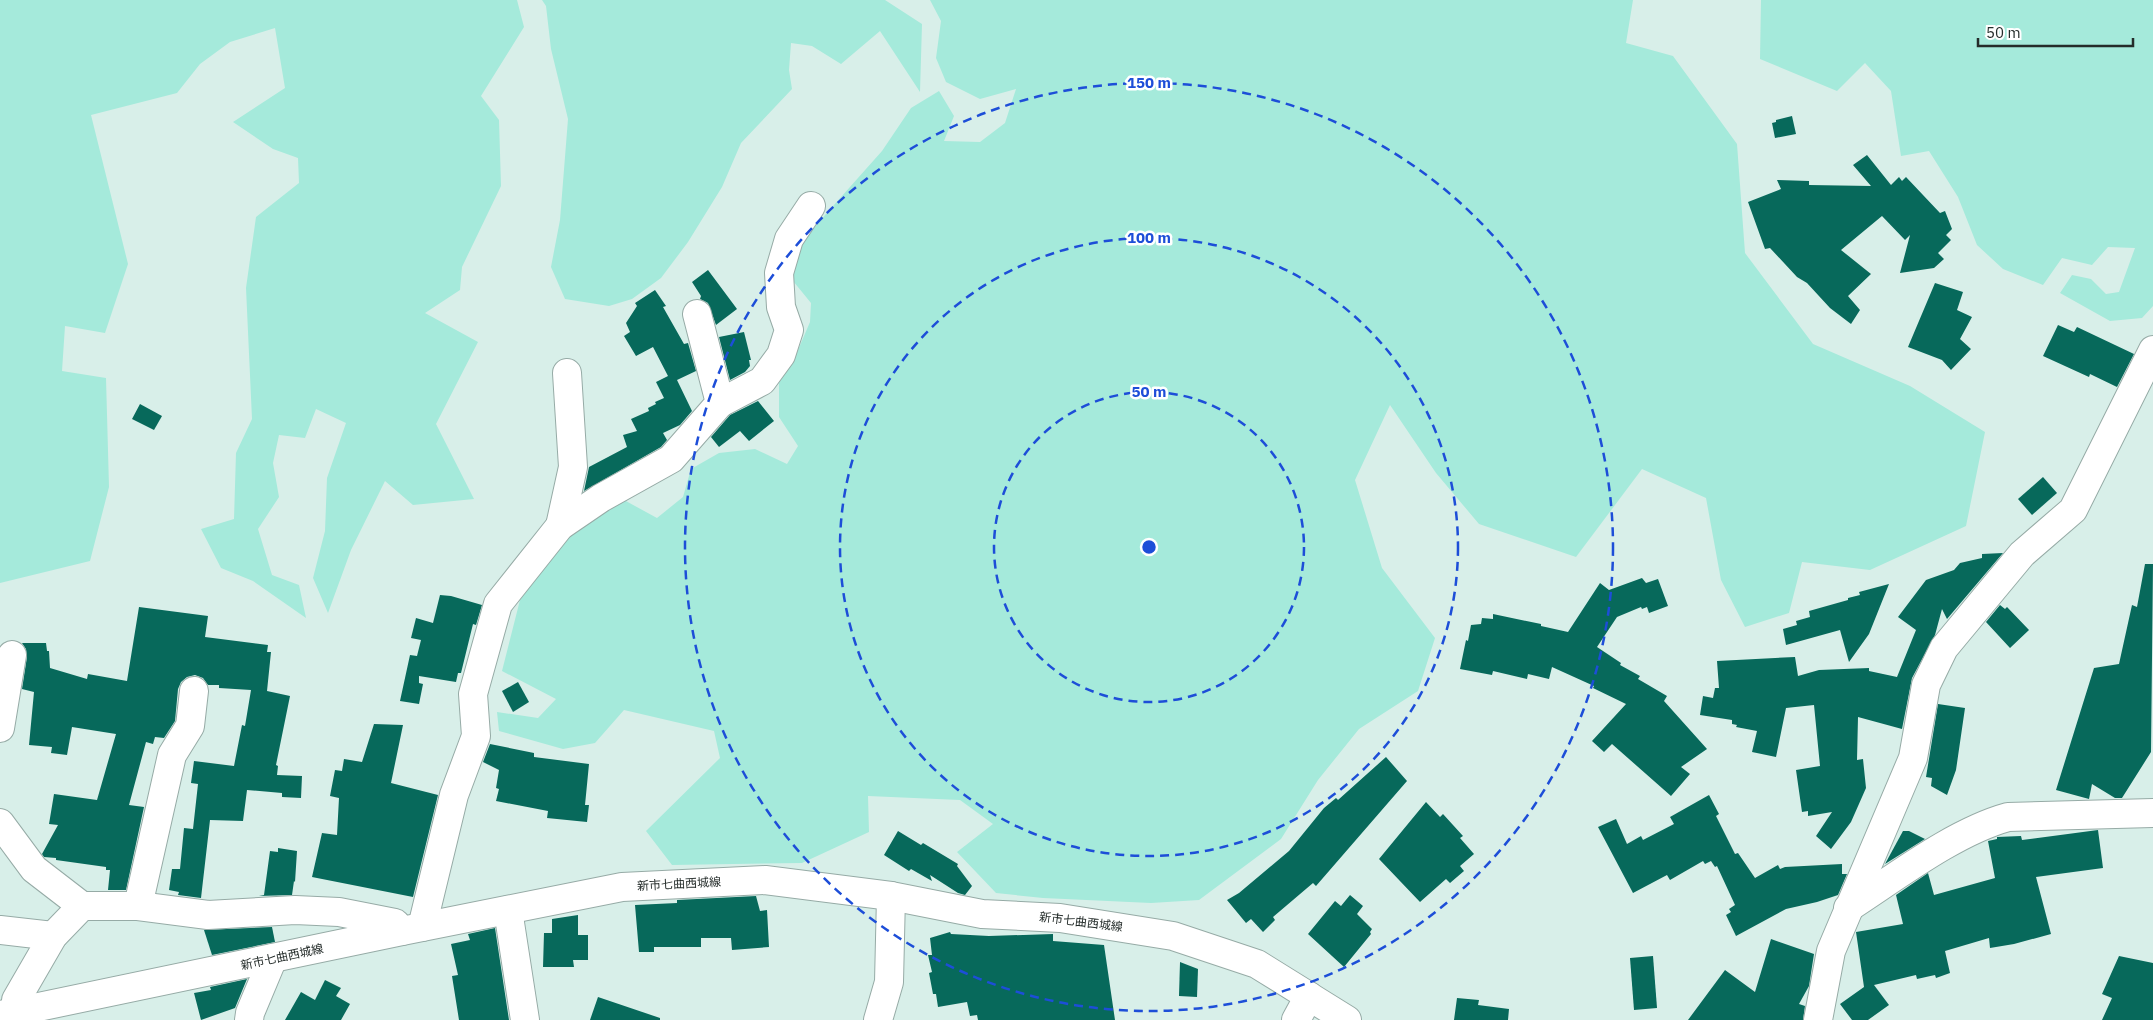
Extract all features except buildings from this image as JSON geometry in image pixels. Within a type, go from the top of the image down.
[{"type":"street","points":[[0,823],[34,869],[82,906],[138,906],[208,914],[295,910],[339,912],[395,923],[412,929],[454,795],[476,736],[474,694],[498,604],[560,526],[601,498],[671,459],[720,403],[762,381],[781,356],[789,330],[781,307],[779,273],[789,239],[811,206]]},
{"type":"street","points":[[697,314],[720,403]]},
{"type":"street","points":[[1818,1020],[1831,951],[1913,758],[1926,685],[1944,648],[2022,554],[2073,510],[2153,350]]},
{"type":"street","points":[[560,526],[573,467],[567,373]]},
{"type":"street","points":[[0,728],[12,655]]},
{"type":"street","points":[[138,906],[172,755],[190,726],[194,692]]},
{"type":"street","points":[[1848,908],[1951,842],[1985,823],[2008,817],[2153,813]]},
{"type":"street","name":"新市七曲西城線","points":[[13,1015],[273,958],[622,887],[765,880],[891,896],[982,914],[1060,918],[1173,936],[1257,964],[1347,1020]]},
{"type":"street","points":[[878,1020],[889,982],[891,896]]},
{"type":"street","points":[[13,1015],[16,1000],[53,936],[82,906]]},
{"type":"street","points":[[508,910],[525,1020]]},
{"type":"street","points":[[0,930],[53,936]]},
{"type":"street","points":[[249,1020],[250,1013],[273,958]]},
{"type":"street","points":[[1296,1020],[1308,996]]},
{"type":"green space","points":[[0,0],[517,0],[524,27],[481,96],[499,120],[501,186],[462,267],[460,290],[425,313],[478,342],[436,424],[474,499],[413,505],[385,481],[351,550],[328,613],[313,578],[325,531],[327,478],[346,423],[316,409],[305,438],[279,435],[273,463],[279,497],[258,529],[272,575],[299,585],[306,618],[253,581],[221,568],[201,529],[234,519],[236,453],[252,419],[246,288],[256,217],[299,183],[298,158],[273,149],[233,122],[285,88],[275,28],[230,42],[200,64],[177,93],[91,115],[128,264],[105,333],[65,326],[62,371],[106,378],[109,487],[90,561],[0,583]]},
{"type":"green space","points":[[542,0],[885,0],[922,24],[920,92],[880,31],[841,64],[812,46],[791,43],[789,70],[792,89],[741,143],[722,187],[688,242],[661,278],[632,299],[609,306],[565,299],[551,267],[560,220],[568,119],[551,49],[546,6]]},
{"type":"green space","points":[[930,0],[1633,0],[1626,43],[1673,56],[1737,144],[1745,253],[1813,344],[1910,386],[1985,432],[1966,526],[1870,570],[1802,562],[1789,613],[1745,627],[1721,580],[1706,498],[1642,469],[1576,557],[1479,524],[1436,473],[1390,405],[1355,480],[1382,568],[1435,638],[1418,691],[1359,729],[1318,780],[1281,839],[1199,900],[1151,903],[1043,898],[996,893],[957,852],[993,824],[960,800],[868,796],[869,832],[802,863],[672,865],[646,831],[720,758],[714,731],[624,710],[595,743],[563,749],[499,731],[497,712],[538,718],[556,699],[502,671],[520,600],[588,511],[624,500],[657,518],[683,497],[691,469],[719,453],[755,449],[787,464],[798,446],[779,417],[779,383],[795,357],[810,322],[811,303],[789,276],[801,242],[882,151],[911,108],[939,91],[954,116],[944,141],[980,142],[1005,123],[1016,89],[980,99],[946,82],[936,58],[941,21]]},
{"type":"green space","points":[[1761,0],[2153,0],[2153,306],[2142,318],[2110,321],[2060,293],[2072,275],[2091,279],[2106,294],[2119,292],[2135,248],[2108,247],[2092,265],[2062,258],[2043,285],[2003,269],[1977,245],[1958,197],[1929,151],[1901,156],[1891,91],[1865,63],[1837,91],[1760,59]]}]
